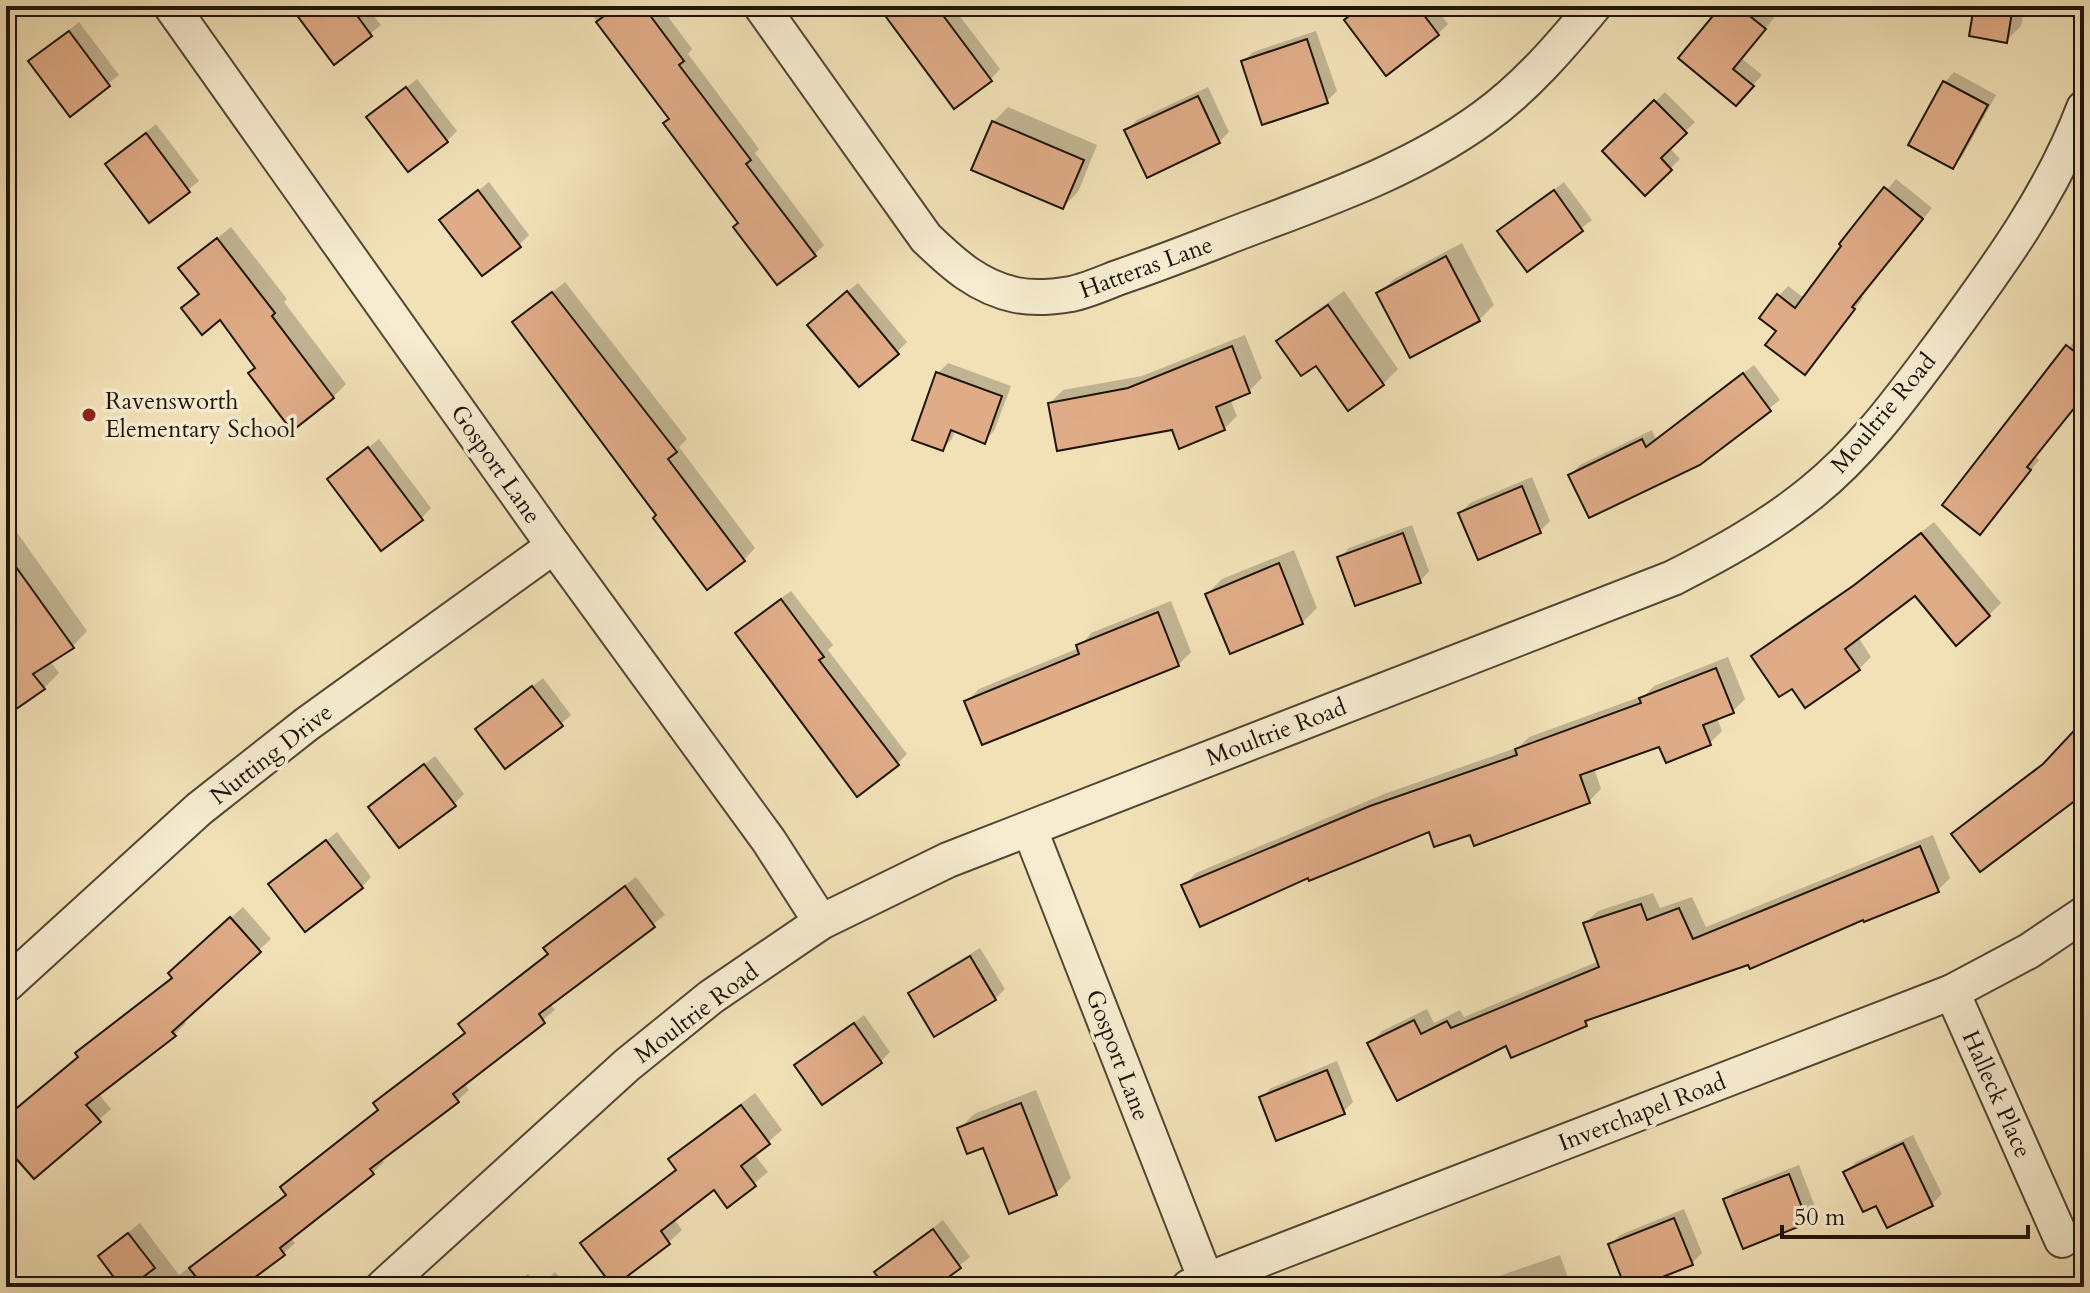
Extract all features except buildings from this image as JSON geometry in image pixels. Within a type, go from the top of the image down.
[{"type":"street","name":"Gosport Lane","points":[[171,6],[554,546],[769,841],[821,922]]},
{"type":"street","name":"Hatteras Lane","points":[[761,6],[926,238],[958,269],[991,288],[1018,296],[1046,298],[1074,294],[1182,255],[1389,173],[1436,149],[1520,88],[1594,6]]},
{"type":"street","name":"Moultrie Road","points":[[383,1287],[627,1065],[711,997],[821,922],[948,860],[1673,578],[1776,520],[1814,491],[1857,451],[1892,409],[2004,258],[2044,194],[2084,108]]},
{"type":"street","name":"Nutting Drive","points":[[6,985],[199,809],[307,724],[554,546]]},
{"type":"street","name":"Gosport Lane","points":[[1030,830],[1197,1284]]},
{"type":"street","name":"Inverchapel Road","points":[[1197,1284],[1952,992],[2029,951],[2084,914]]},
{"type":"street","name":"Halleck Place","points":[[1952,992],[2062,1240]]},
{"type":"place","name":"Ravensworth Elementary School","points":[[89,415]]}]
